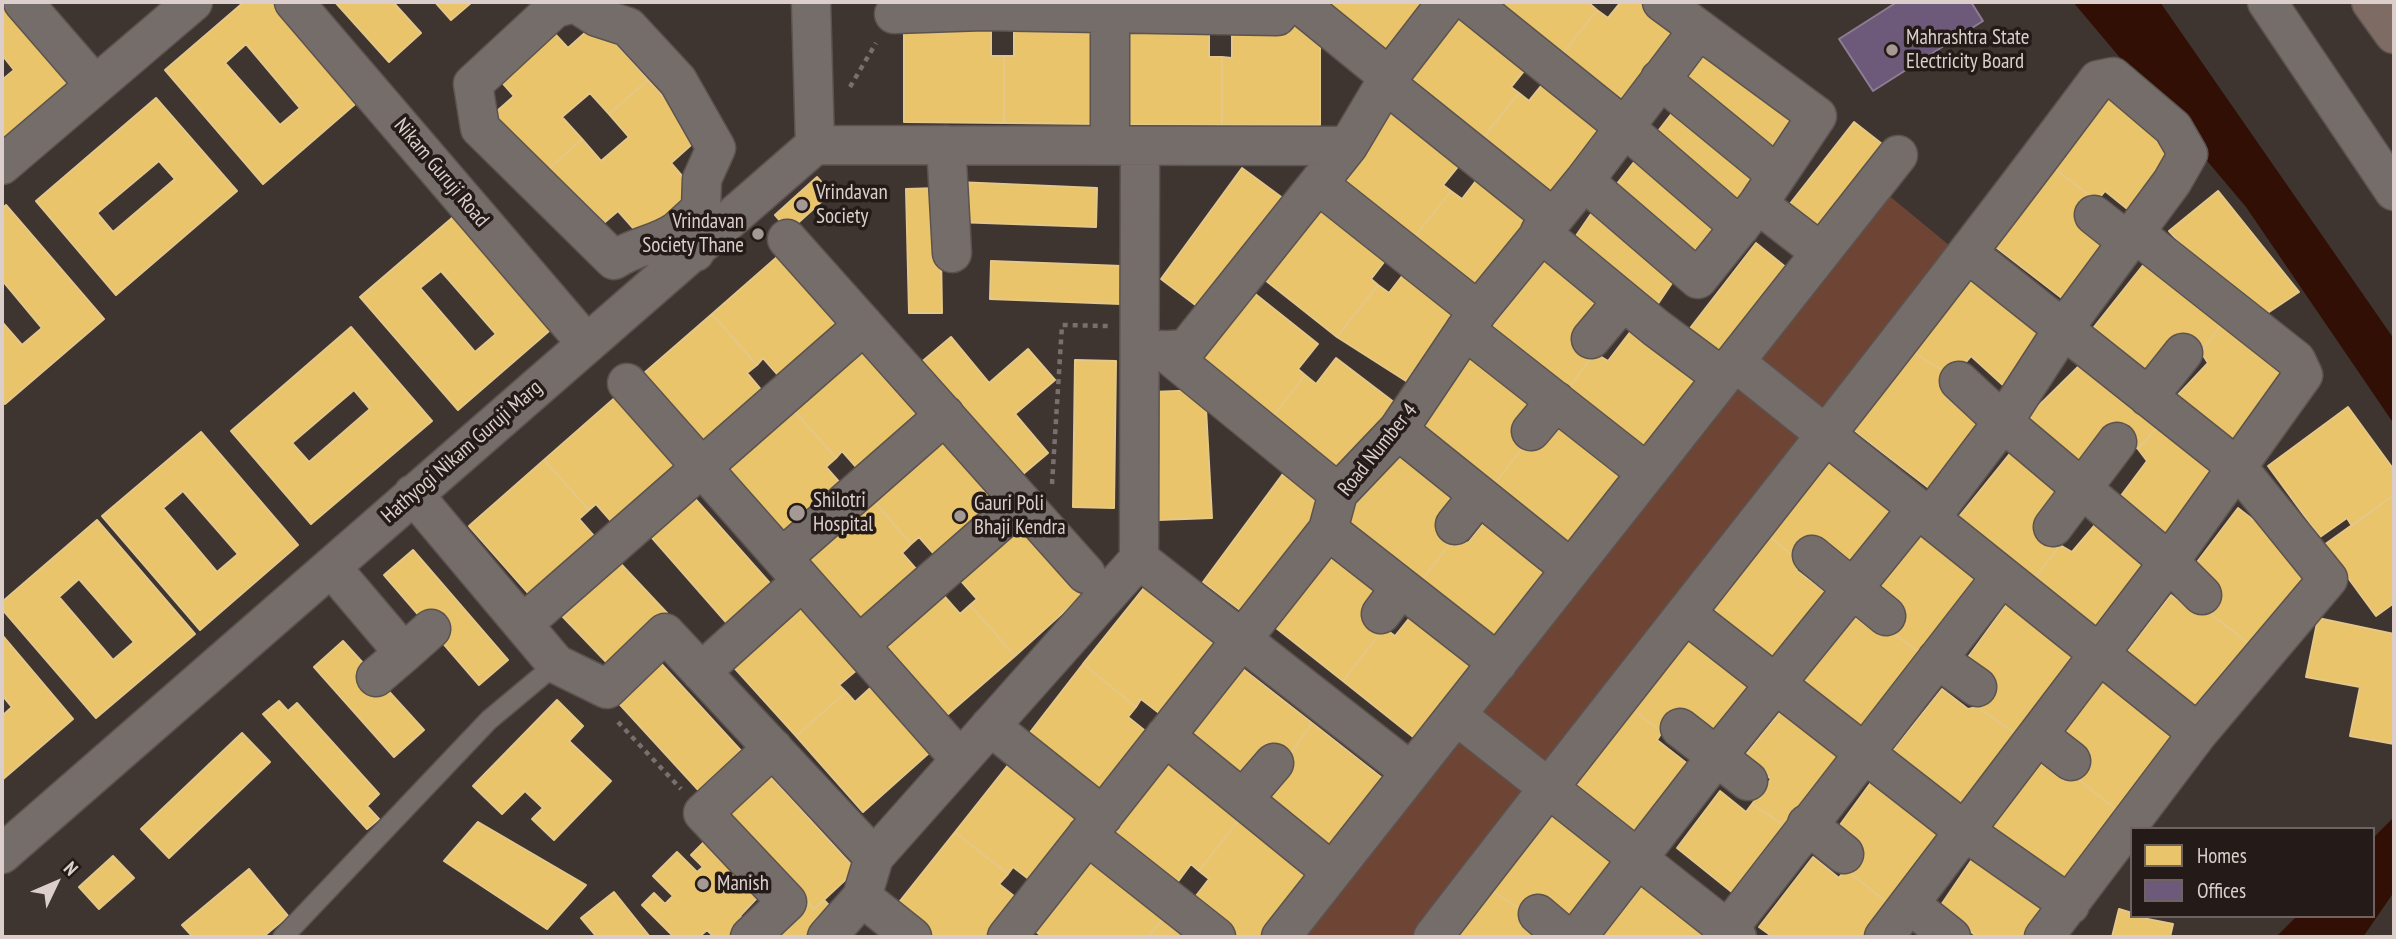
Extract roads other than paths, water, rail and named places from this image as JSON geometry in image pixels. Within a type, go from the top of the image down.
[{"type":"highway","points":[[2371,2],[2394,34]]},
{"type":"street","points":[[23,2],[95,85]]},
{"type":"street","points":[[2,165],[193,2]]},
{"type":"street","name":"Nikam Guruji Road","points":[[295,2],[587,344]]},
{"type":"street","points":[[811,2],[815,145],[946,145],[1125,137],[1348,146]]},
{"type":"street","points":[[894,14],[983,6],[1110,13],[1277,16],[1288,2]]},
{"type":"street","points":[[1297,2],[1546,225],[1623,301],[1825,433],[2198,733]]},
{"type":"street","points":[[1148,343],[1186,349],[1348,146],[1387,80],[1447,2]]},
{"type":"street","points":[[1469,2],[1623,126],[1758,202],[1819,251]]},
{"type":"street","points":[[1584,181],[1698,279],[1758,202],[1817,116],[1662,2]]},
{"type":"street","points":[[2267,2],[2394,191]]},
{"type":"street","points":[[575,3],[597,17],[628,27],[678,81],[716,148],[702,179],[701,209],[686,241],[631,249],[614,260],[480,128],[473,83],[555,9],[575,3]]},
{"type":"street","points":[[827,937],[862,897],[874,857],[1139,559],[1148,343],[1110,13]]},
{"type":"street","name":"Road Number 4","points":[[1014,935],[1095,825],[1328,530],[1338,493],[1398,430],[1471,320],[1584,181],[1699,29]]},
{"type":"street","points":[[1433,937],[1825,433],[1969,254],[2098,80],[2113,77],[2173,128],[2188,154],[2172,182],[2064,328],[2003,422],[1852,589],[1717,756],[1577,937]]},
{"type":"street","points":[[1660,79],[1758,202]]},
{"type":"street","name":"Hathyogi Nikam Guruji Marg","points":[[2,854],[587,344],[686,241],[815,145]]},
{"type":"street","points":[[946,145],[952,253]]},
{"type":"street","points":[[1281,937],[1819,251],[1898,155]]},
{"type":"street","points":[[1318,184],[1471,320],[1556,401],[1647,472]]},
{"type":"street","points":[[1884,937],[1911,905],[1963,830],[2039,736],[2169,562],[2302,375],[2296,360],[2132,237],[2094,215]]},
{"type":"street","points":[[787,239],[1086,574]]},
{"type":"street","points":[[1969,254],[2238,468],[2328,579],[2198,733],[2044,937]]},
{"type":"street","points":[[1591,339],[1623,301]]},
{"type":"street","points":[[523,624],[864,325]]},
{"type":"street","points":[[1148,343],[1338,493]]},
{"type":"street","points":[[2148,397],[2183,354]]},
{"type":"street","points":[[1959,381],[2003,422],[2169,562],[2202,595]]},
{"type":"street","points":[[627,383],[960,759]]},
{"type":"street","points":[[1531,431],[1556,401]]},
{"type":"street","points":[[701,672],[792,569],[945,415]]},
{"type":"street","points":[[1398,430],[1571,569]]},
{"type":"street","points":[[2053,527],[2117,442]]},
{"type":"street","points":[[413,495],[556,664],[607,689],[665,633],[874,857]]},
{"type":"street","points":[[1455,525],[1479,495]]},
{"type":"street","points":[[859,645],[1022,502]]},
{"type":"street","points":[[1328,530],[1391,601],[1498,663]]},
{"type":"street","points":[[1812,555],[1886,616]]},
{"type":"street","points":[[1139,559],[1411,772]]},
{"type":"street","points":[[331,567],[404,653]]},
{"type":"street","points":[[1455,715],[1640,858],[1729,935],[1807,824],[2001,577]]},
{"type":"street","points":[[1686,614],[1963,830],[2070,905]]},
{"type":"street","points":[[1937,659],[1977,687]]},
{"type":"street","points":[[990,726],[1216,937]]},
{"type":"street","points":[[1680,728],[1748,781]]},
{"type":"street","points":[[1165,736],[1332,872]]},
{"type":"street","points":[[2039,736],[2071,761]]},
{"type":"street","points":[[750,937],[787,902],[704,813],[773,748]]},
{"type":"street","points":[[1243,799],[1274,763]]},
{"type":"street","points":[[1807,824],[1844,854]]},
{"type":"street","points":[[862,897],[912,937]]},
{"type":"street","points":[[1911,905],[1951,937]]},
{"type":"lane","points":[[282,937],[489,720],[556,664]]},
{"type":"place","name":"Mahrashtra State Electricity Board","points":[[1892,50]]},
{"type":"place","name":"Vrindavan Society","points":[[802,205]]},
{"type":"place","name":"Vrindavan Society Thane","points":[[758,234]]},
{"type":"place","name":"Shilotri Hospital","points":[[797,513]]},
{"type":"place","name":"Gauri Poli Bhaji Kendra","points":[[960,516]]},
{"type":"place","name":"Manish","points":[[703,884]]}]
